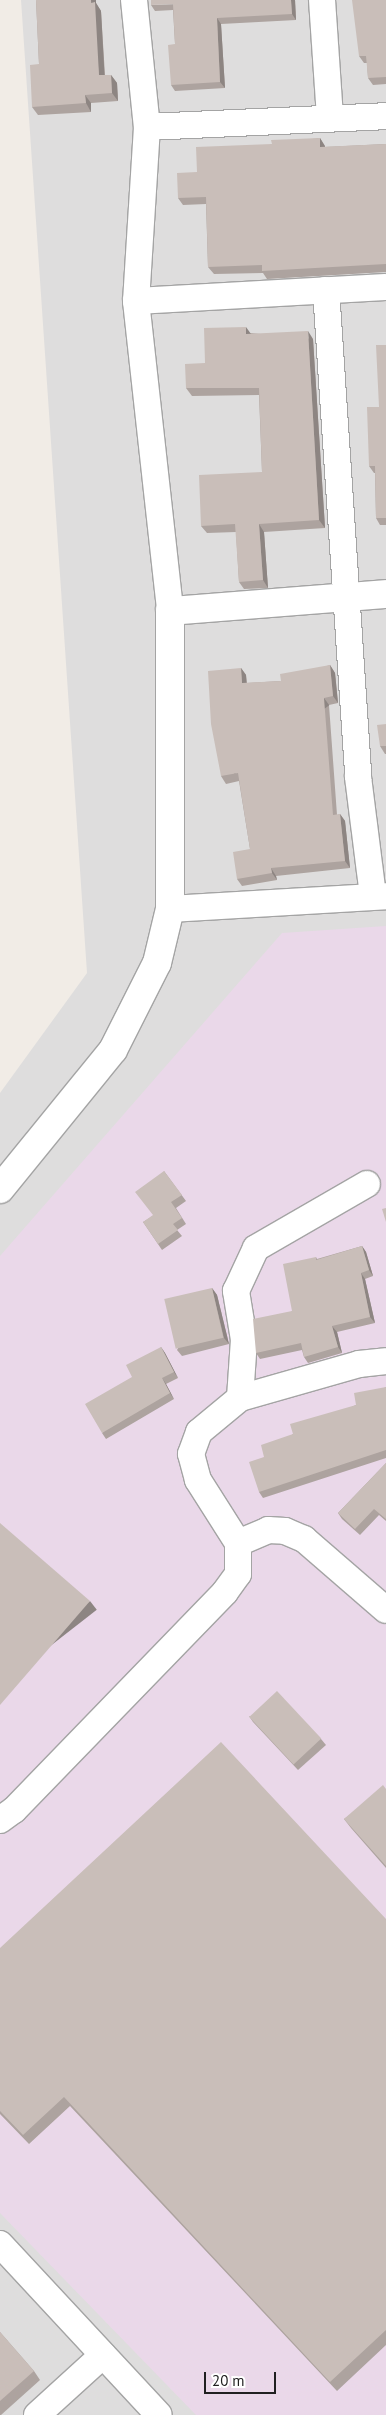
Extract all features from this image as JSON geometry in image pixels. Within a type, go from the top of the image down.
[{"type":"street","points":[[0,1189],[113,1050],[157,963],[170,909],[170,611],[136,301],[147,127],[134,0]]},
{"type":"street","points":[[322,0],[330,118]]},
{"type":"street","points":[[147,127],[386,116]]},
{"type":"street","points":[[136,301],[386,287]]},
{"type":"street","points":[[170,909],[380,896],[358,777],[326,290]]},
{"type":"street","points":[[170,611],[386,594]]},
{"type":"street","points":[[240,1398],[244,1340],[236,1291],[256,1248],[367,1184]]},
{"type":"street","points":[[0,1820],[14,1810],[225,1592],[238,1574],[238,1543],[198,1480],[191,1454],[199,1432],[240,1398],[360,1364],[386,1361]]},
{"type":"street","points":[[238,1543],[268,1530],[285,1531],[298,1536],[386,1610]]},
{"type":"street","points":[[0,2244],[159,2415]]},
{"type":"street","points":[[37,2415],[103,2355]]},
{"type":"shaded area","points":[[21,0],[386,0],[386,2415],[0,2415],[0,1093],[87,973]]},
{"type":"shaded area","points":[[386,926],[386,2415],[196,2415],[0,2213],[0,1256],[282,933]]},
{"type":"building","points":[[36,0],[91,0],[91,3],[95,2],[99,75],[111,75],[112,93],[85,95],[86,103],[32,107],[30,65],[39,64]]},
{"type":"building","points":[[151,0],[291,0],[292,14],[217,18],[220,82],[171,85],[168,45],[175,44],[173,4],[151,5]]},
{"type":"building","points":[[352,0],[386,0],[386,77],[368,78],[366,56],[359,56]]},
{"type":"building","points":[[320,138],[320,147],[386,144],[386,264],[262,271],[262,265],[208,267],[206,197],[178,198],[177,173],[197,172],[196,147],[272,144],[271,140]]},
{"type":"building","points":[[246,327],[246,334],[308,331],[319,520],[259,524],[263,580],[239,582],[235,524],[201,526],[199,475],[262,472],[259,388],[186,388],[185,364],[205,363],[204,328]]},
{"type":"building","points":[[376,345],[386,345],[386,518],[376,518],[375,466],[369,466],[367,407],[379,407]]},
{"type":"building","points":[[330,665],[333,696],[324,698],[333,815],[340,814],[345,861],[271,868],[272,873],[237,879],[233,852],[250,849],[238,773],[221,776],[211,724],[208,671],[241,668],[242,683],[281,681],[280,674]]},
{"type":"building","points":[[386,724],[386,746],[380,746],[377,725]]},
{"type":"building","points":[[164,1171],[182,1195],[171,1202],[182,1218],[173,1224],[178,1230],[158,1244],[143,1222],[153,1215],[135,1192]]},
{"type":"building","points":[[386,1208],[386,1222],[382,1209]]},
{"type":"building","points":[[362,1246],[369,1270],[361,1273],[370,1317],[332,1326],[338,1347],[304,1357],[301,1343],[256,1353],[253,1319],[292,1311],[283,1264],[316,1257],[316,1260]]},
{"type":"building","points":[[212,1288],[223,1338],[176,1349],[164,1299]]},
{"type":"building","points":[[161,1347],[174,1372],[162,1378],[170,1393],[102,1433],[85,1404],[132,1377],[126,1365]]},
{"type":"building","points":[[386,1387],[386,1450],[259,1492],[249,1462],[264,1457],[261,1445],[293,1434],[290,1424],[356,1405],[354,1393]]},
{"type":"building","points":[[386,1463],[386,1519],[374,1509],[355,1529],[338,1513]]},
{"type":"building","points":[[0,1523],[90,1601],[0,1705]]},
{"type":"building","points":[[277,1691],[321,1739],[294,1764],[249,1717]]},
{"type":"building","points":[[221,1742],[386,1919],[386,2330],[330,2382],[64,2097],[23,2135],[0,2111],[0,1948]]},
{"type":"building","points":[[383,1785],[386,1789],[386,1866],[344,1819]]},
{"type":"building","points":[[0,2332],[34,2371],[0,2401]]}]
